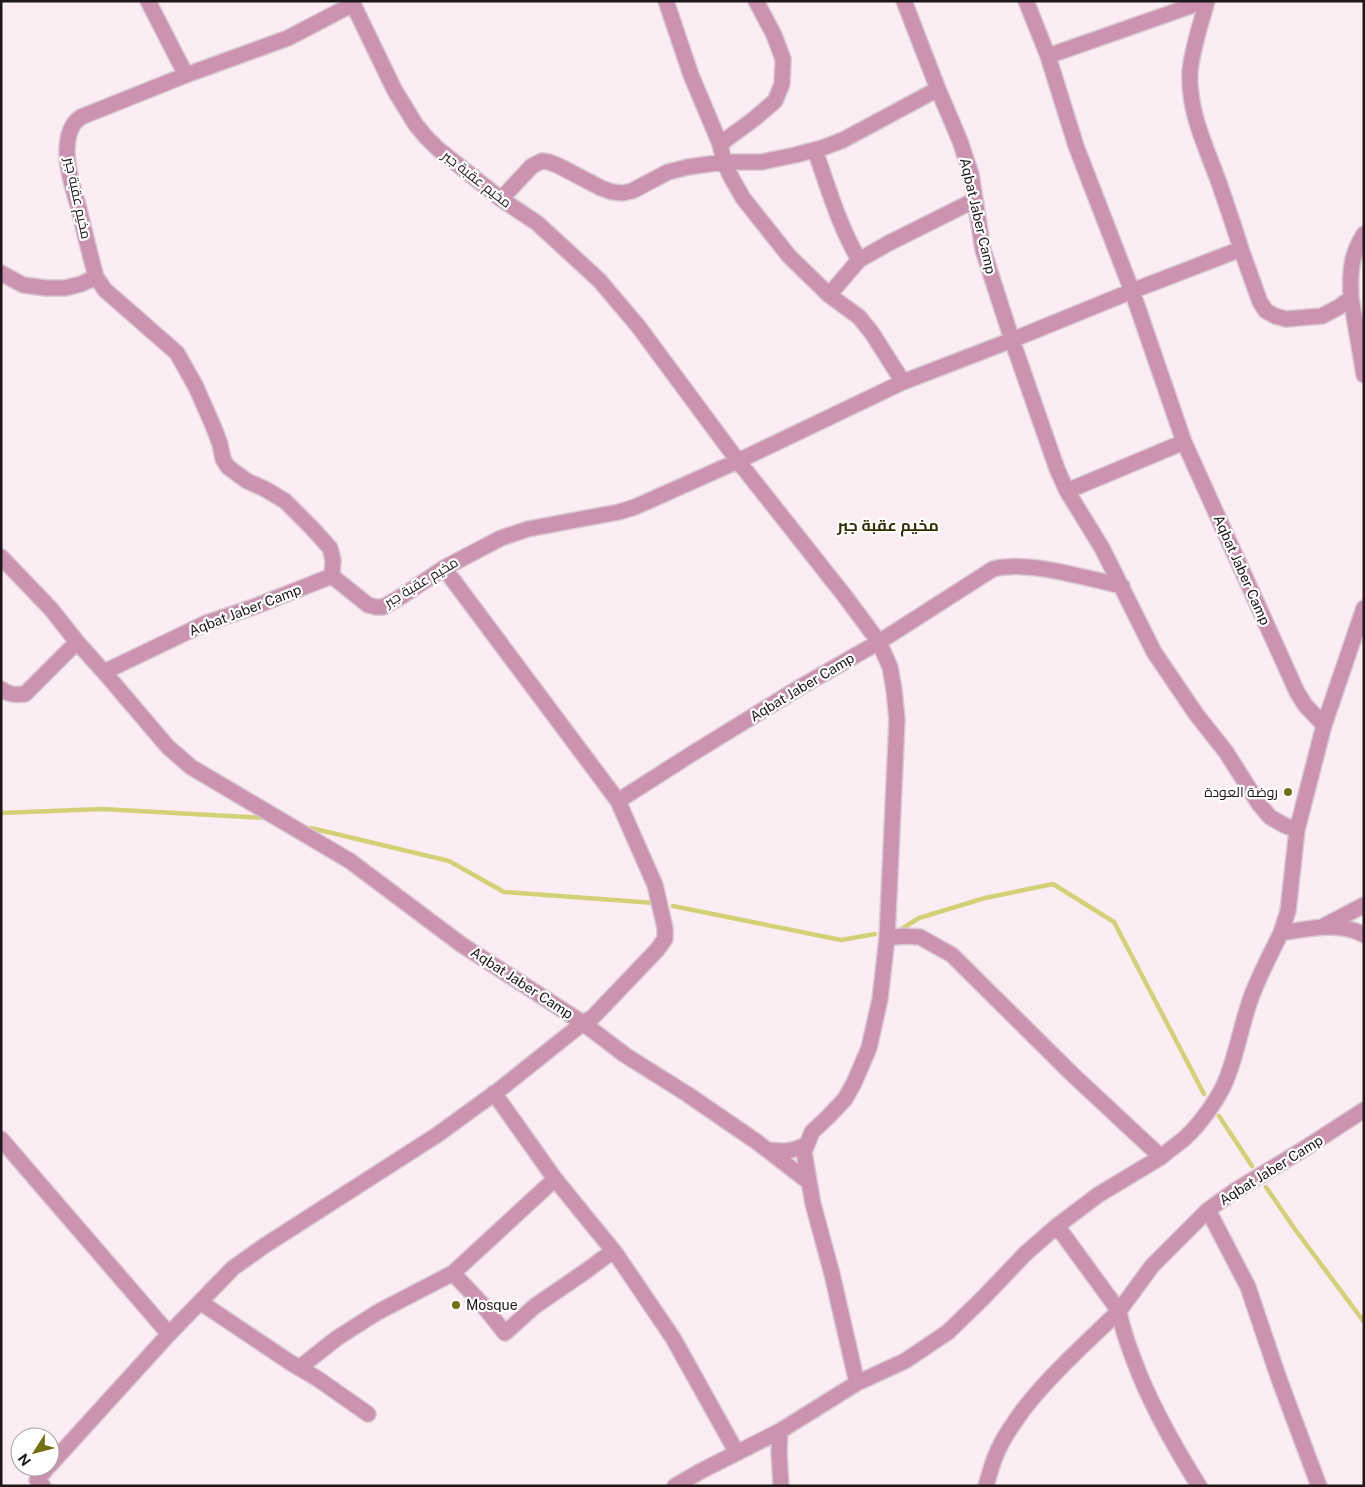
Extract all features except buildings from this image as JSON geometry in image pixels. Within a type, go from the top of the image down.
[{"type":"street","points":[[148,1],[186,75]]},
{"type":"street","points":[[666,1],[672,24],[691,75],[720,144],[724,162],[743,198],[789,256],[829,296],[859,317],[872,333],[903,382]]},
{"type":"street","points":[[720,144],[754,120],[775,101],[782,84],[783,59],[774,35],[756,1]]},
{"type":"street","name":"Aqbat Jaber Camp","points":[[904,1],[960,141],[970,174],[983,250],[1012,340],[1066,491],[1102,548],[1154,652],[1196,714],[1226,752],[1259,804],[1270,817],[1297,830]]},
{"type":"street","name":"Aqbat Jaber Camp","points":[[1026,1],[1048,56],[1076,146],[1132,291],[1184,442],[1297,692],[1305,705],[1324,726]]},
{"type":"street","points":[[1048,56],[1206,1]]},
{"type":"street","points":[[1206,1],[1194,47],[1190,72],[1191,96],[1196,121],[1260,302],[1266,311],[1286,319],[1322,316],[1351,298]]},
{"type":"street","name":"مخيم عقبة جبر","points":[[355,2],[395,91],[416,125],[426,137],[438,149],[501,199],[537,222],[599,280],[623,306],[738,461],[635,507],[619,512],[528,529],[500,538],[444,568],[383,607],[368,605],[332,576],[333,560],[330,548],[285,501],[265,489],[246,481],[228,467],[223,459],[214,428],[196,388],[177,353],[105,290],[96,277],[71,179],[67,153],[71,128],[75,121],[91,112],[186,75],[288,38],[355,2]]},
{"type":"street","points":[[501,199],[532,166],[542,161],[559,166],[601,188],[623,193],[632,191],[668,172],[688,166],[724,162],[762,162],[815,150],[843,140],[938,89]]},
{"type":"street","points":[[815,150],[840,223],[859,260]]},
{"type":"street","points":[[829,296],[859,260],[975,200]]},
{"type":"street","points":[[1364,234],[1355,250],[1350,271],[1351,298],[1364,375]]},
{"type":"street","points":[[857,1383],[832,1274],[813,1204],[804,1152],[812,1132],[828,1117],[854,1083],[869,1048],[880,999],[887,938],[897,720],[894,690],[890,667],[879,642],[738,461],[844,412],[903,382],[1241,249]]},
{"type":"street","points":[[1,273],[23,286],[46,288],[65,288],[81,284],[96,277]]},
{"type":"street","points":[[1066,491],[1184,442]]},
{"type":"street","name":"Aqbat Jaber Camp","points":[[1,557],[51,609],[76,642],[168,748],[191,767],[350,862],[462,945],[583,1023],[593,1017],[657,950],[664,939],[665,928],[655,885],[618,801],[795,691],[879,642],[993,569],[1004,566],[1034,568],[1122,586]]},
{"type":"street","points":[[444,568],[618,801]]},
{"type":"street","name":"Aqbat Jaber Camp","points":[[104,672],[206,622],[256,606],[332,576]]},
{"type":"street","points":[[675,1486],[780,1432],[857,1383],[905,1361],[948,1332],[1020,1258],[1056,1226],[1098,1196],[1161,1156],[1185,1137],[1198,1123],[1220,1093],[1228,1078],[1252,993],[1281,933],[1288,911],[1297,830],[1324,726],[1364,608]]},
{"type":"street","points":[[1,689],[7,694],[25,694],[76,642]]},
{"type":"street","points":[[1324,926],[1364,905]]},
{"type":"street","points":[[1281,933],[1324,926],[1351,930],[1364,936]]},
{"type":"street","points":[[887,938],[903,936],[920,937],[952,955],[1072,1074],[1161,1156]]},
{"type":"street","points":[[60,1454],[169,1334],[233,1268],[264,1246],[437,1136],[583,1023],[625,1055],[687,1094],[768,1150],[809,1182]]},
{"type":"street","points":[[494,1093],[556,1179],[613,1251],[673,1338],[737,1453]]},
{"type":"street","name":"Aqbat Jaber Camp","points":[[986,1486],[991,1466],[1000,1445],[1011,1426],[1025,1408],[1048,1380],[1119,1311],[1152,1266],[1208,1210],[1233,1192],[1364,1110]]},
{"type":"street","points":[[1,1139],[169,1334]]},
{"type":"street","points":[[768,1150],[784,1152],[796,1150],[806,1144]]},
{"type":"street","points":[[300,1368],[337,1338],[378,1312],[453,1273],[556,1179]]},
{"type":"street","points":[[1208,1210],[1248,1287],[1279,1379],[1320,1486]]},
{"type":"street","points":[[1056,1226],[1119,1311],[1122,1329],[1151,1401],[1173,1444],[1199,1486]]},
{"type":"street","points":[[453,1273],[481,1303],[504,1333],[535,1306],[586,1272],[613,1251]]},
{"type":"street","points":[[200,1302],[368,1414]]},
{"type":"street","points":[[780,1432],[781,1486]]},
{"type":"waterway","points":[[1,813],[102,809],[266,818]]},
{"type":"waterway","points":[[311,828],[449,861],[504,892],[655,903]]},
{"type":"waterway","points":[[900,930],[919,918],[985,898],[1053,884],[1114,922],[1204,1094]]},
{"type":"waterway","points":[[673,906],[841,940],[875,934]]},
{"type":"waterway","points":[[1219,1116],[1252,1166]]},
{"type":"waterway","points":[[1266,1187],[1364,1322]]},
{"type":"place","name":"روضة العودة","points":[[1288,792]]},
{"type":"place","name":"Mosque","points":[[456,1305]]},
{"type":"district","name":"مخيم عقبة جبر","points":[[888,525]]}]
